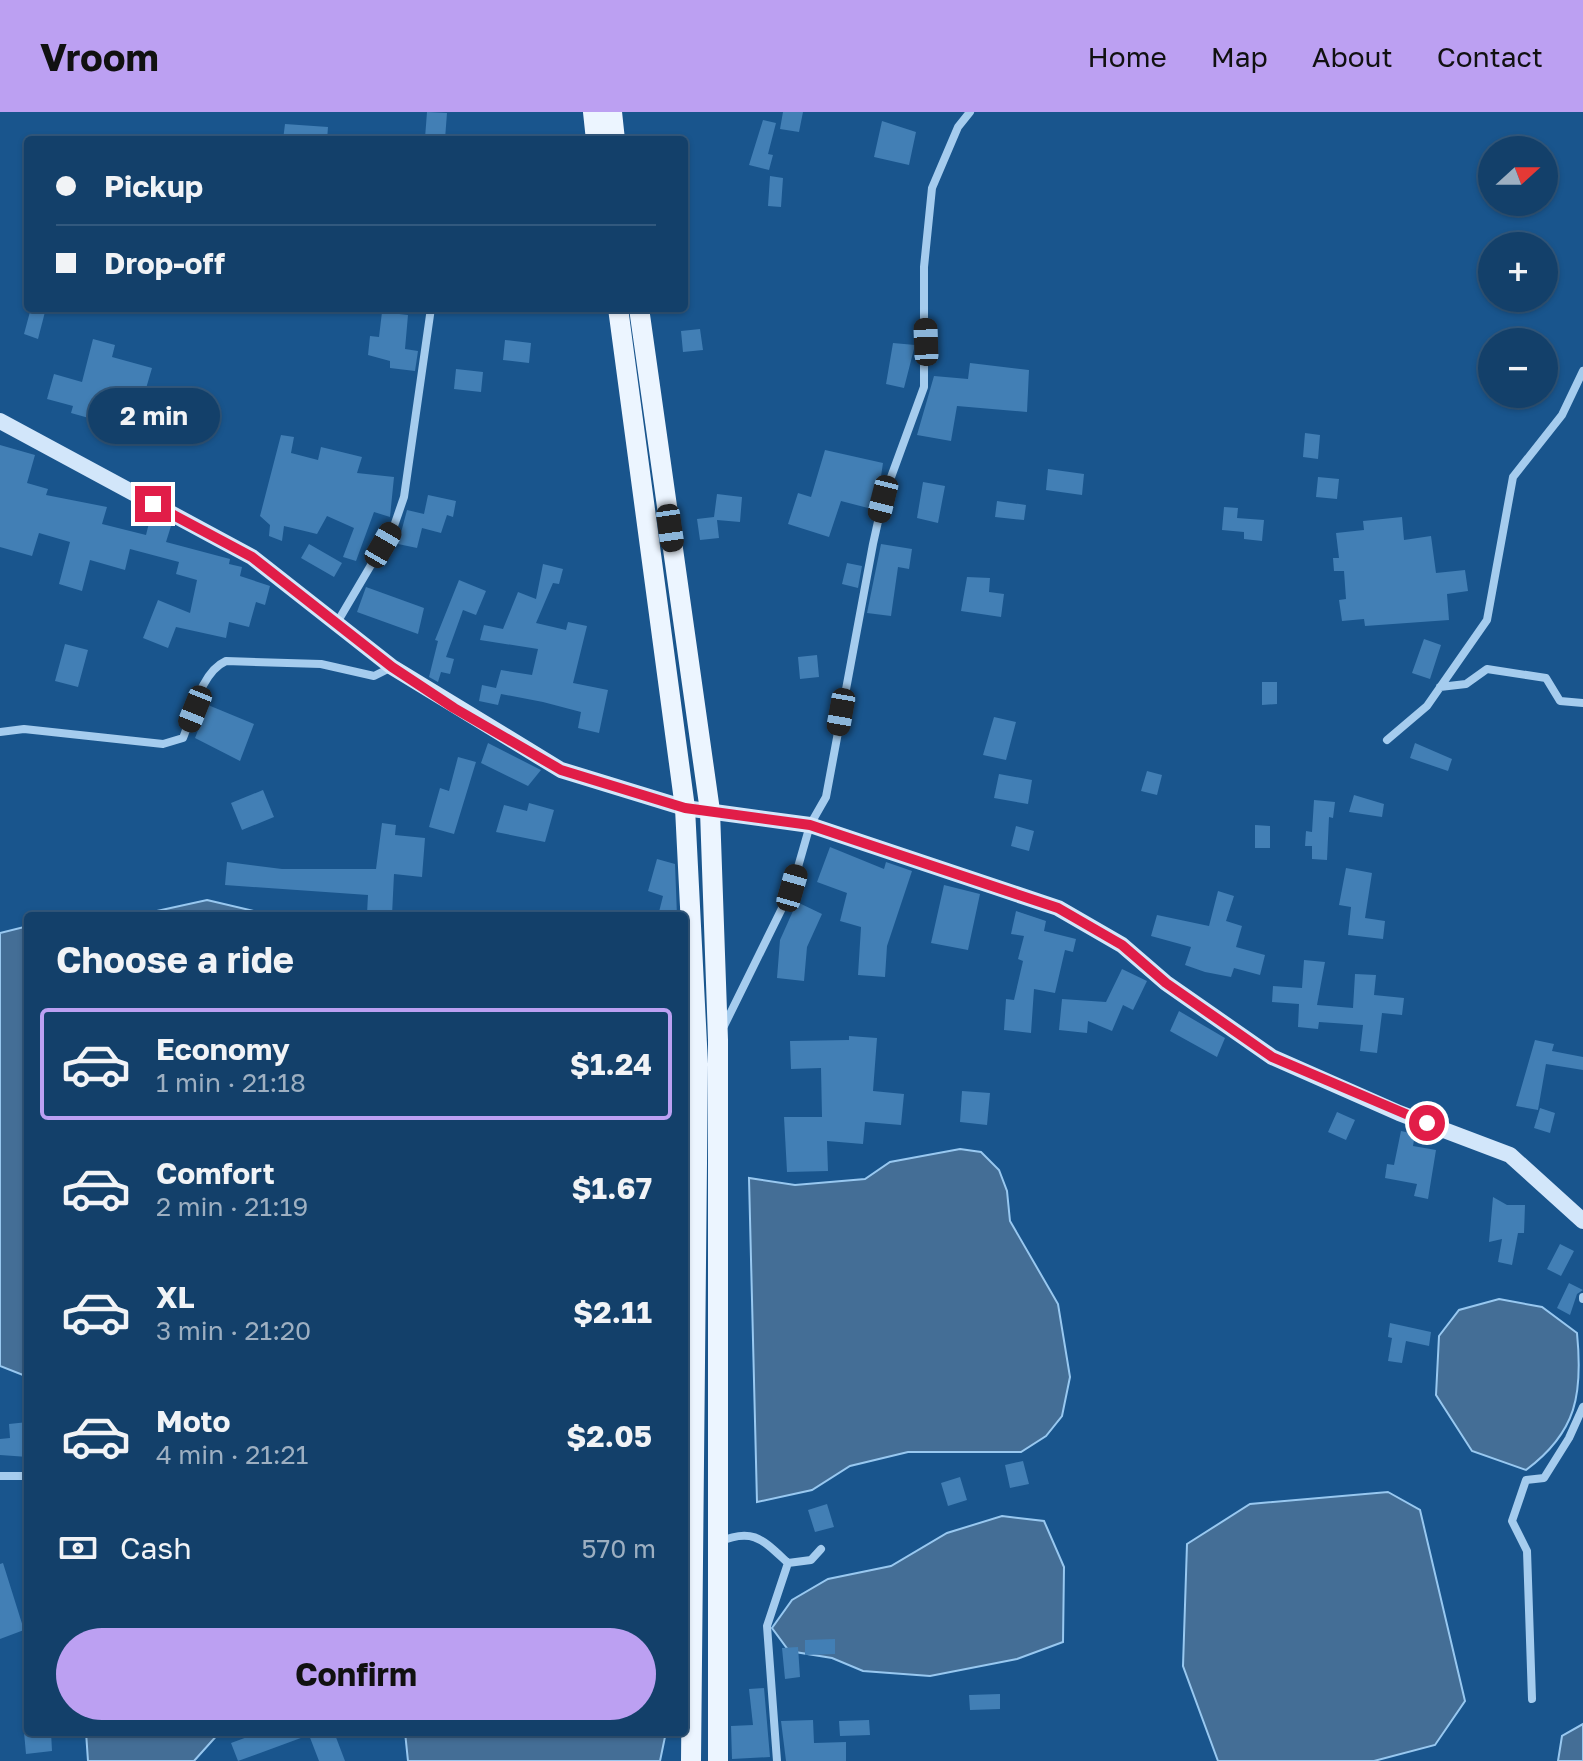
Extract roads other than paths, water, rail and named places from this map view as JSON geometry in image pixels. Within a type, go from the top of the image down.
[{"type":"main road","points":[[593,112],[596,136]]},
{"type":"main road","points":[[612,112],[615,136]]},
{"type":"main road","points":[[619,312],[685,808],[697,1049],[690,1109],[688,1521],[691,1761]]},
{"type":"main road","points":[[640,312],[710,811],[718,1040],[718,1761]]},
{"type":"main road","points":[[0,421],[252,557],[338,621],[392,667],[454,708],[561,770],[685,808],[810,825],[1058,908],[1122,945],[1166,983],[1272,1057],[1399,1113],[1510,1155],[1583,1221]]},
{"type":"street","points":[[718,1040],[792,888],[810,825],[826,797],[883,499],[924,387],[924,267],[932,188],[958,127],[970,112]]},
{"type":"street","points":[[338,621],[394,526],[404,497],[430,312]]},
{"type":"street","points":[[1387,740],[1427,706],[1487,620],[1513,477],[1562,415],[1583,371]]},
{"type":"street","points":[[0,732],[24,729],[174,742],[183,738],[215,665],[226,661],[321,664],[374,676],[392,667]]},
{"type":"street","points":[[1440,687],[1466,684],[1487,669],[1546,678],[1560,701],[1583,703]]},
{"type":"street","points":[[690,1109],[718,1098]]},
{"type":"street","points":[[1532,1699],[1527,1551],[1512,1521],[1526,1480],[1544,1478],[1569,1438],[1583,1407]]},
{"type":"street","points":[[0,1476],[24,1476]]},
{"type":"street","points":[[717,1542],[740,1533],[763,1539],[788,1563]]},
{"type":"street","points":[[788,1563],[811,1560],[821,1549]]},
{"type":"street","points":[[777,1761],[767,1626],[788,1563]]},
{"type":"water","points":[[207,900],[258,912],[152,912]]},
{"type":"water","points":[[24,927],[24,1375],[0,1366],[0,933]]},
{"type":"water","points":[[960,1149],[981,1152],[999,1170],[1007,1191],[1010,1221],[1058,1304],[1070,1377],[1062,1416],[1046,1436],[1021,1452],[908,1452],[850,1466],[812,1490],[757,1502],[749,1178],[795,1185],[865,1179],[890,1162]]},
{"type":"water","points":[[1499,1299],[1542,1307],[1577,1333],[1579,1375],[1573,1410],[1556,1441],[1526,1470],[1472,1451],[1436,1395],[1439,1336],[1459,1310]]},
{"type":"water","points":[[1388,1492],[1420,1510],[1465,1701],[1435,1745],[1374,1761],[1218,1761],[1183,1666],[1187,1544],[1250,1504]]},
{"type":"water","points":[[1002,1516],[1044,1521],[1064,1567],[1063,1642],[1017,1659],[930,1676],[863,1671],[832,1658],[789,1651],[772,1628],[792,1600],[828,1579],[891,1566],[947,1533]]},
{"type":"water","points":[[1583,1724],[1583,1761],[1558,1761],[1562,1736]]},
{"type":"water","points":[[86,1736],[216,1736],[194,1761],[88,1761]]},
{"type":"water","points":[[405,1736],[665,1736],[660,1761],[408,1761]]}]
